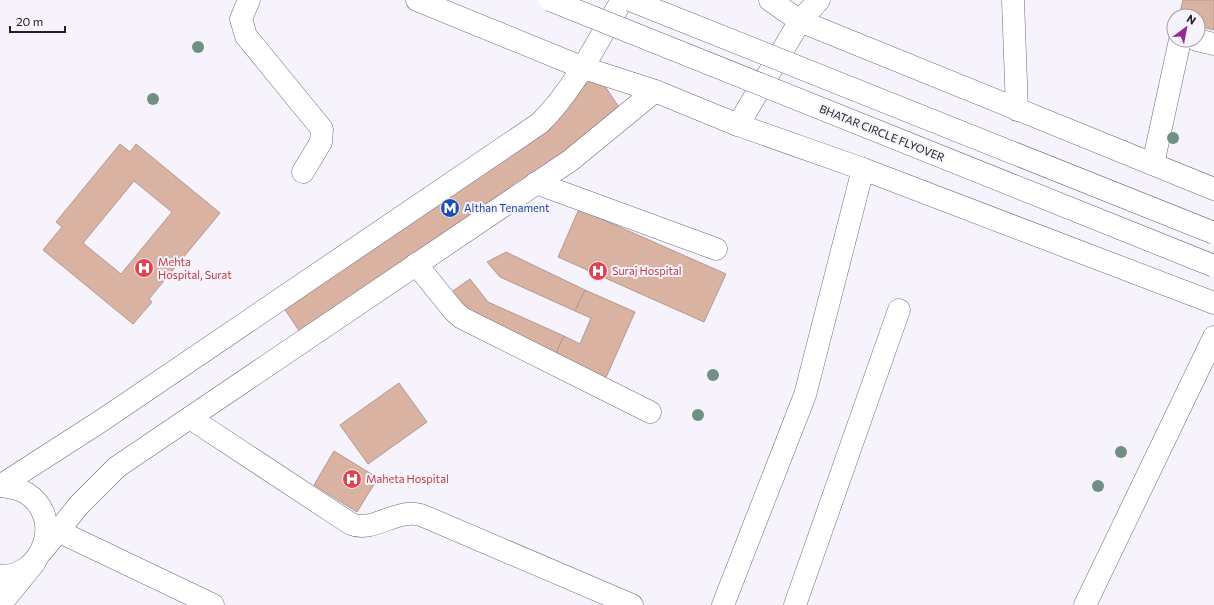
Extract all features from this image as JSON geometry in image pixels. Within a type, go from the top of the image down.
[{"type":"main road","points":[[249,0],[241,19],[246,36],[322,129],[321,142],[303,172]]},
{"type":"main road","points":[[417,0],[582,67],[655,91],[738,125],[863,169],[1214,303]]},
{"type":"main road","name":"BHATAR CIRCLE FLYOVER","points":[[550,0],[1214,266]]},
{"type":"main road","points":[[0,486],[104,419],[540,123],[564,97],[622,0]]},
{"type":"main road","points":[[630,0],[1214,233]]},
{"type":"main road","points":[[770,0],[800,21],[1214,189]]},
{"type":"main road","points":[[738,125],[800,21],[819,0]]},
{"type":"main road","points":[[1013,0],[1018,110]]},
{"type":"main road","points":[[1153,164],[1178,48]]},
{"type":"main road","points":[[0,605],[79,505],[117,467],[571,160],[655,91]]},
{"type":"main road","points":[[723,605],[806,395],[863,169]]},
{"type":"main road","points":[[536,183],[716,249]]},
{"type":"main road","points":[[416,264],[454,311],[462,318],[650,412]]},
{"type":"main road","points":[[795,605],[899,310]]},
{"type":"main road","points":[[1085,605],[1214,337]]},
{"type":"main road","points":[[190,418],[351,524],[365,527],[405,513],[421,515],[632,605]]},
{"type":"main road","points":[[0,486],[14,488],[28,494],[39,505],[46,519],[47,534],[39,556],[22,572],[8,576],[0,576]]},
{"type":"main road","points":[[58,532],[213,605]]},
{"type":"building","points":[[1183,0],[1214,0],[1214,30],[1206,28],[1206,8],[1181,8]]},
{"type":"building","points":[[598,76],[627,119],[304,338],[275,295]]},
{"type":"building","points":[[120,144],[130,152],[136,144],[220,213],[149,299],[152,302],[133,324],[43,250],[62,227],[56,222]],"holes":[[[134,181],[172,212],[121,274],[83,243]]]},
{"type":"building","points":[[579,209],[726,274],[704,322],[558,257]]},
{"type":"building","points":[[506,252],[585,290],[575,311],[500,277],[487,262]]},
{"type":"building","points":[[470,279],[488,302],[564,336],[553,359],[476,324],[450,293]]},
{"type":"building","points":[[585,290],[635,312],[604,382],[553,359],[564,336],[580,344],[591,318],[575,311]]},
{"type":"building","points":[[399,383],[427,422],[368,464],[340,425]]},
{"type":"building","points":[[334,451],[378,478],[357,512],[314,485]]},
{"type":"place","name":"Althan Tenament","points":[[450,208]]},
{"type":"place","name":"Mehta Hospital, Surat","points":[[144,268]]},
{"type":"place","name":"Suraj Hospital","points":[[598,271]]},
{"type":"place","name":"Maheta Hospital","points":[[352,479]]}]
